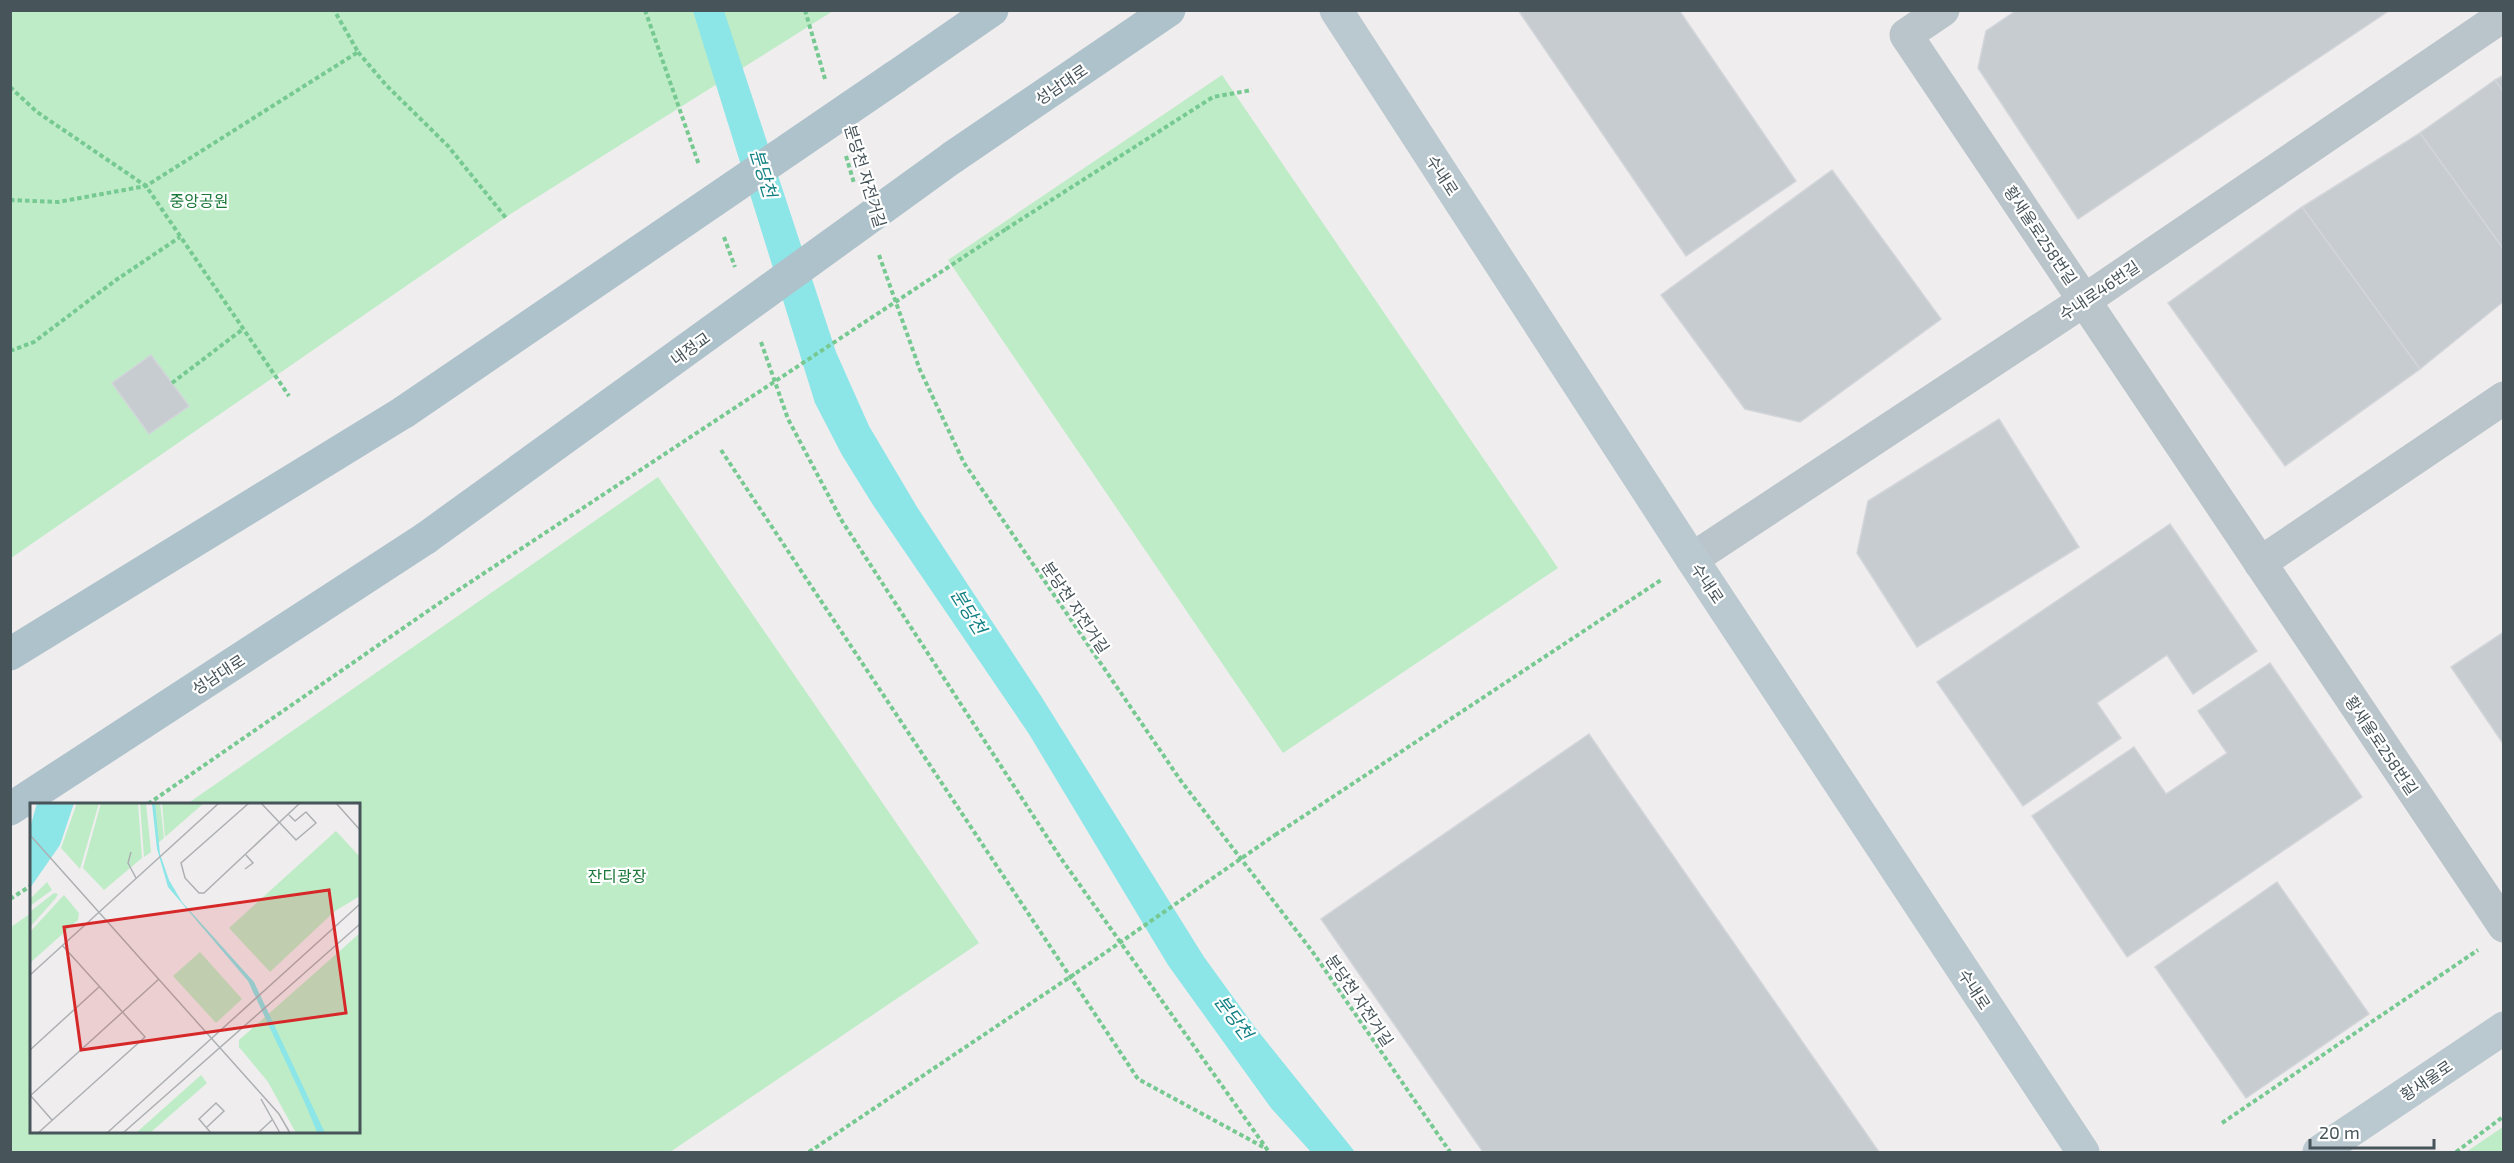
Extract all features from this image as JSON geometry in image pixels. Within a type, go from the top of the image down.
[{"type":"main road","points":[[10,654],[404,412],[992,10]]},
{"type":"main road","name":"성남대로","points":[[953,157],[1169,10]]},
{"type":"main road","name":"수내로","points":[[1336,10],[1692,559],[2083,1152]]},
{"type":"main road","name":"내정교","points":[[426,538],[953,157]]},
{"type":"main road","name":"성남대로","points":[[10,809],[426,538]]},
{"type":"main road","name":"황새울로","points":[[2319,1152],[2504,1028]]},
{"type":"street","name":"황새울로258번길","points":[[1943,10],[1906,35],[2260,563],[2494,936]]},
{"type":"street","name":"수내로46번길","points":[[1692,559],[2085,300],[2504,15]]},
{"type":"street","points":[[2260,563],[2504,398]]},
{"type":"path","points":[[334,10],[358,52],[386,85],[448,146],[506,218]]},
{"type":"path","points":[[645,10],[703,176]]},
{"type":"path","points":[[805,10],[827,88]]},
{"type":"path","points":[[10,200],[58,202],[146,186],[358,52]]},
{"type":"path","points":[[10,87],[37,112],[146,186],[289,396]]},
{"type":"path","points":[[149,803],[457,591],[1006,229],[1213,97],[1252,90]]},
{"type":"path","name":"분당천 자전거길","points":[[846,154],[855,187]]},
{"type":"path","points":[[722,231],[738,276]]},
{"type":"path","points":[[10,351],[34,342],[116,280],[180,237]]},
{"type":"path","name":"분당천 자전거길","points":[[878,252],[920,370],[964,463],[1181,781],[1312,951],[1450,1152]]},
{"type":"path","points":[[171,382],[243,329]]},
{"type":"path","points":[[757,331],[788,419],[842,521],[1060,857],[1268,1151]]},
{"type":"path","points":[[721,450],[1138,1079],[1268,1151]]},
{"type":"path","points":[[809,1152],[1070,978],[1275,835],[1692,559]]},
{"type":"path","points":[[10,899],[30,886]]},
{"type":"path","points":[[2222,1123],[2494,936]]},
{"type":"path","points":[[2456,1152],[2504,1116]]},
{"type":"green space","name":"중앙공원","points":[[11,11],[833,11],[512,213],[11,558]]},
{"type":"green space","points":[[1222,75],[1558,568],[1283,753],[948,260]]},
{"type":"green space","name":"잔디광장","points":[[658,477],[979,943],[670,1152],[11,1152],[11,927],[30,914],[30,1133],[360,1133],[360,803],[188,803]]},
{"type":"green space","points":[[2503,1127],[2503,1152],[2466,1152]]},
{"type":"water","name":"분당천","points":[[693,11],[724,11],[836,352],[869,426],[917,507],[1041,696],[1204,957],[1254,1026],[1355,1152],[1311,1152],[1271,1108],[1168,965],[1029,734],[873,505],[842,455],[815,403]]},
{"type":"building","points":[[1518,10],[1679,10],[1796,181],[1686,256]]},
{"type":"building","points":[[2017,10],[2390,10],[2078,219],[1978,68],[1986,31]]},
{"type":"building","points":[[2504,75],[2504,93],[2495,80]]},
{"type":"building","points":[[2495,80],[2504,93],[2504,250],[2420,133]]},
{"type":"building","points":[[2420,133],[2504,250],[2504,301],[2420,369],[2302,207]]},
{"type":"building","points":[[1832,170],[1941,319],[1800,422],[1745,409],[1661,295]]},
{"type":"building","points":[[2302,207],[2420,369],[2285,466],[2168,303]]},
{"type":"building","points":[[151,355],[189,406],[149,434],[112,383]]},
{"type":"building","points":[[1999,419],[2079,547],[1917,647],[1857,553],[1868,501]]},
{"type":"building","points":[[2170,524],[2257,651],[2193,694],[2167,655],[2097,703],[2121,738],[2023,806],[1937,682]]},
{"type":"building","points":[[2504,632],[2504,745],[2451,667]]},
{"type":"building","points":[[2270,663],[2362,797],[2127,957],[2032,816],[2134,747],[2166,794],[2227,753],[2198,711]]},
{"type":"building","points":[[1589,734],[1879,1152],[1483,1152],[1321,919]]},
{"type":"building","points":[[2277,882],[2369,1014],[2246,1098],[2155,967]]}]
